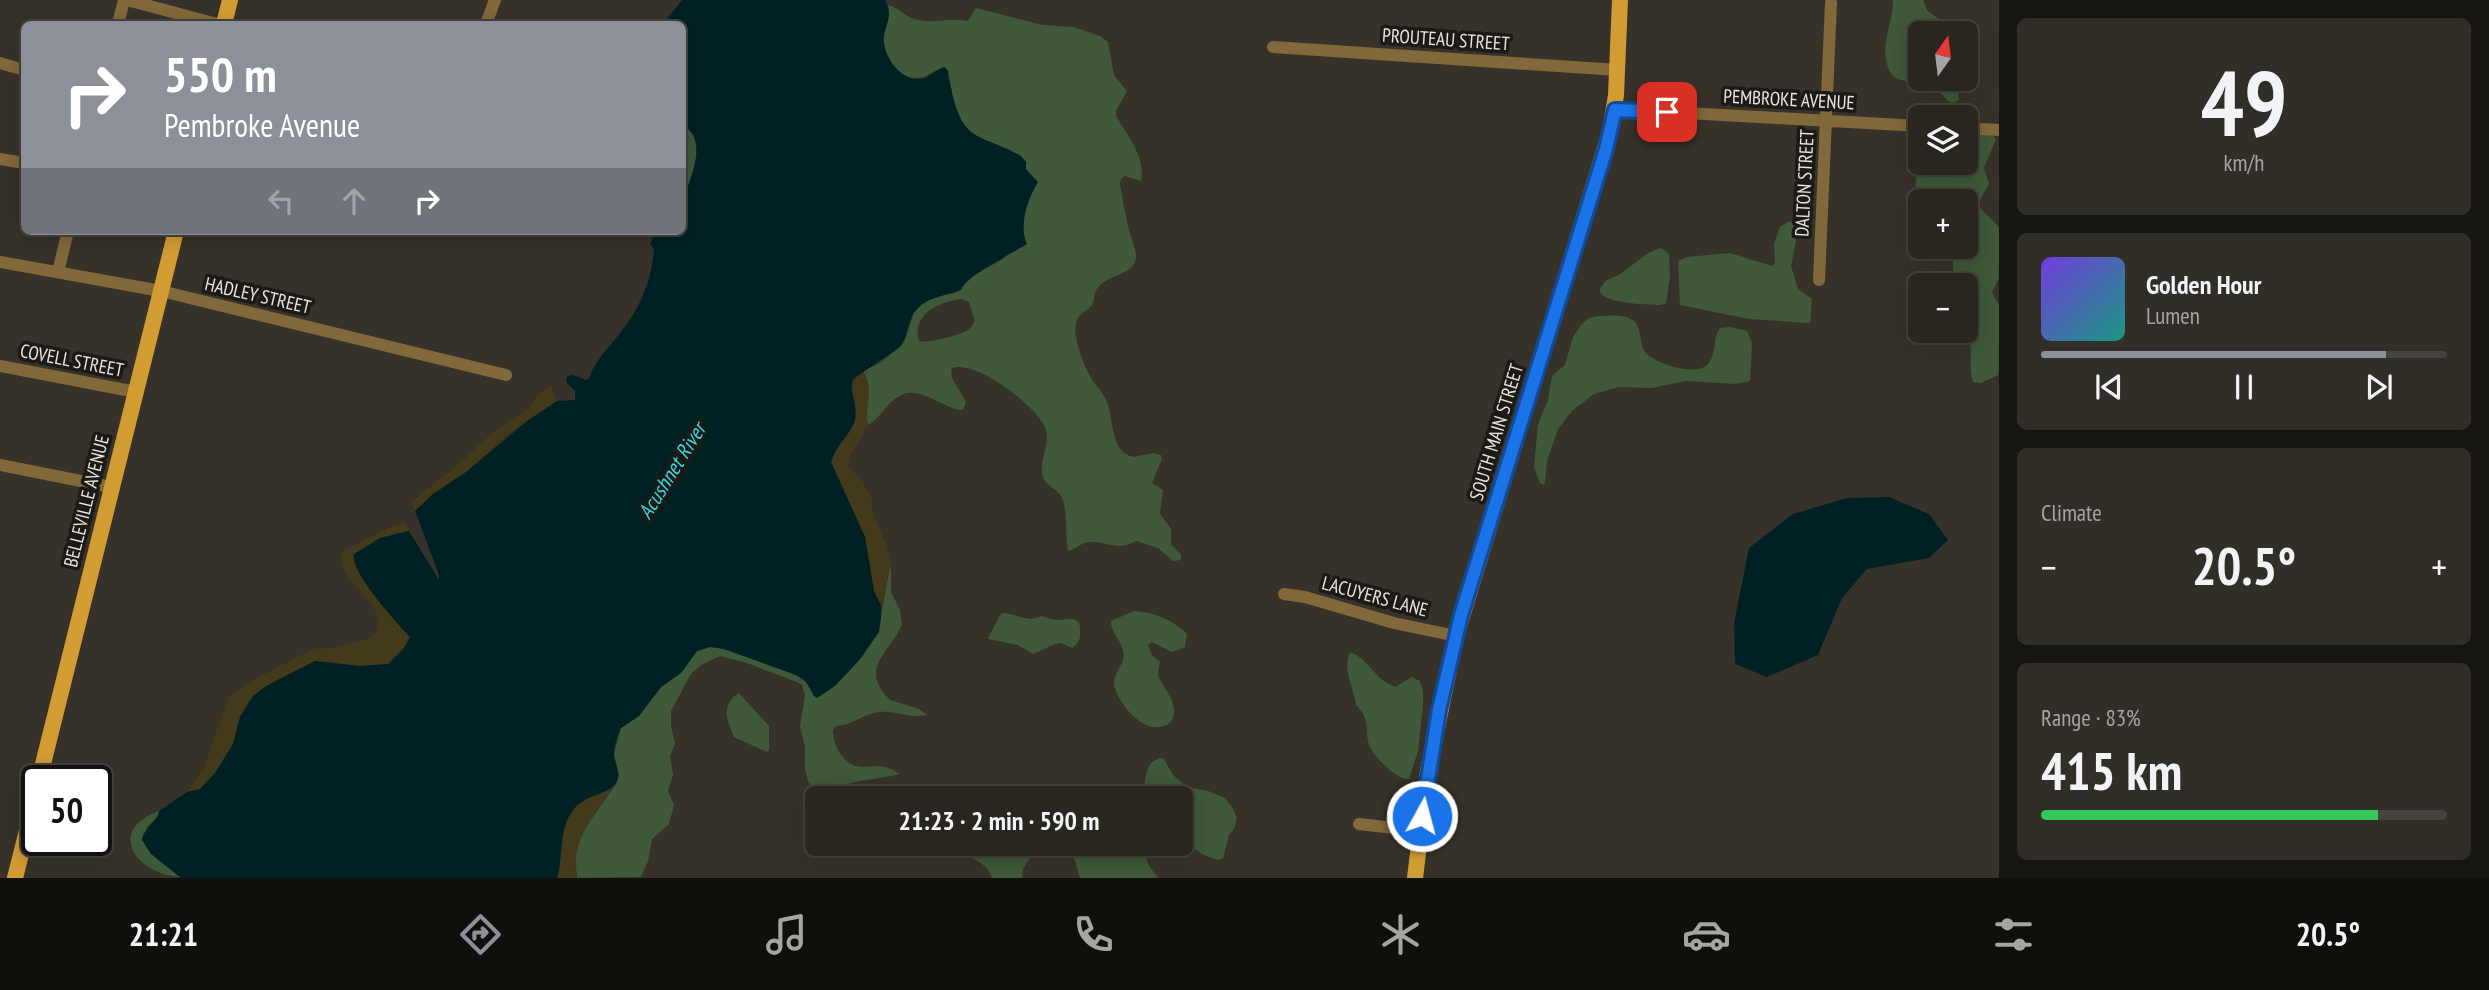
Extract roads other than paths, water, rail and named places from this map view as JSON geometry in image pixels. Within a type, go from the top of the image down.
[{"type":"main road","points":[[225,21],[230,0]]},
{"type":"main road","name":"SOUTH MAIN STREET","points":[[1415,878],[1435,732],[1456,636],[1606,149],[1615,110],[1620,0]]},
{"type":"main road","name":"BELLEVILLE AVENUE","points":[[43,765],[175,235]]},
{"type":"main road","points":[[15,878],[21,854]]},
{"type":"street","points":[[119,21],[125,0],[205,21]]},
{"type":"street","points":[[487,21],[495,0]]},
{"type":"street","name":"DALTON STREET","points":[[1819,280],[1831,3]]},
{"type":"street","name":"PROUTEAU STREET","points":[[1273,47],[1618,70]]},
{"type":"street","points":[[0,63],[21,70]]},
{"type":"street","name":"PEMBROKE AVENUE","points":[[1615,110],[1908,125]]},
{"type":"street","points":[[1978,129],[1999,130]]},
{"type":"street","points":[[0,159],[21,162]]},
{"type":"street","points":[[58,272],[67,235]]},
{"type":"street","name":"HADLEY STREET","points":[[0,262],[161,291],[506,375]]},
{"type":"street","name":"COVELL STREET","points":[[0,366],[136,392]]},
{"type":"street","points":[[0,465],[111,487]]},
{"type":"street","name":"LACUYERS LANE","points":[[1284,594],[1456,636]]},
{"type":"street","points":[[1359,824],[1420,831]]},
{"type":"water","name":"Acushnet River","points":[[682,0],[885,0],[889,17],[884,37],[885,50],[896,68],[907,77],[921,79],[945,67],[957,109],[969,130],[1021,156],[1026,162],[1026,169],[1038,182],[1024,220],[1027,244],[980,271],[961,290],[919,307],[910,321],[900,347],[853,379],[856,412],[854,423],[831,462],[865,537],[874,591],[881,605],[879,632],[861,658],[835,686],[817,698],[805,680],[796,675],[724,649],[710,647],[697,651],[681,673],[661,687],[639,716],[621,728],[614,751],[617,781],[614,786],[578,805],[568,817],[557,878],[181,878],[151,854],[142,840],[143,836],[159,811],[187,792],[200,789],[215,773],[233,744],[240,717],[253,696],[266,686],[315,661],[360,666],[388,664],[404,648],[410,637],[366,584],[354,554],[380,538],[409,531],[439,580],[415,511],[527,421],[557,401],[575,400],[575,391],[566,382],[567,376],[573,375],[586,380],[589,378],[599,359],[634,313],[651,272],[654,249],[650,244],[654,235],[686,235],[686,194],[697,151],[696,141],[686,128],[686,21],[665,21]]},
{"type":"water","points":[[1889,497],[1929,514],[1948,540],[1929,558],[1867,569],[1842,598],[1818,655],[1767,677],[1735,664],[1734,623],[1749,548],[1793,514],[1847,498]]}]
